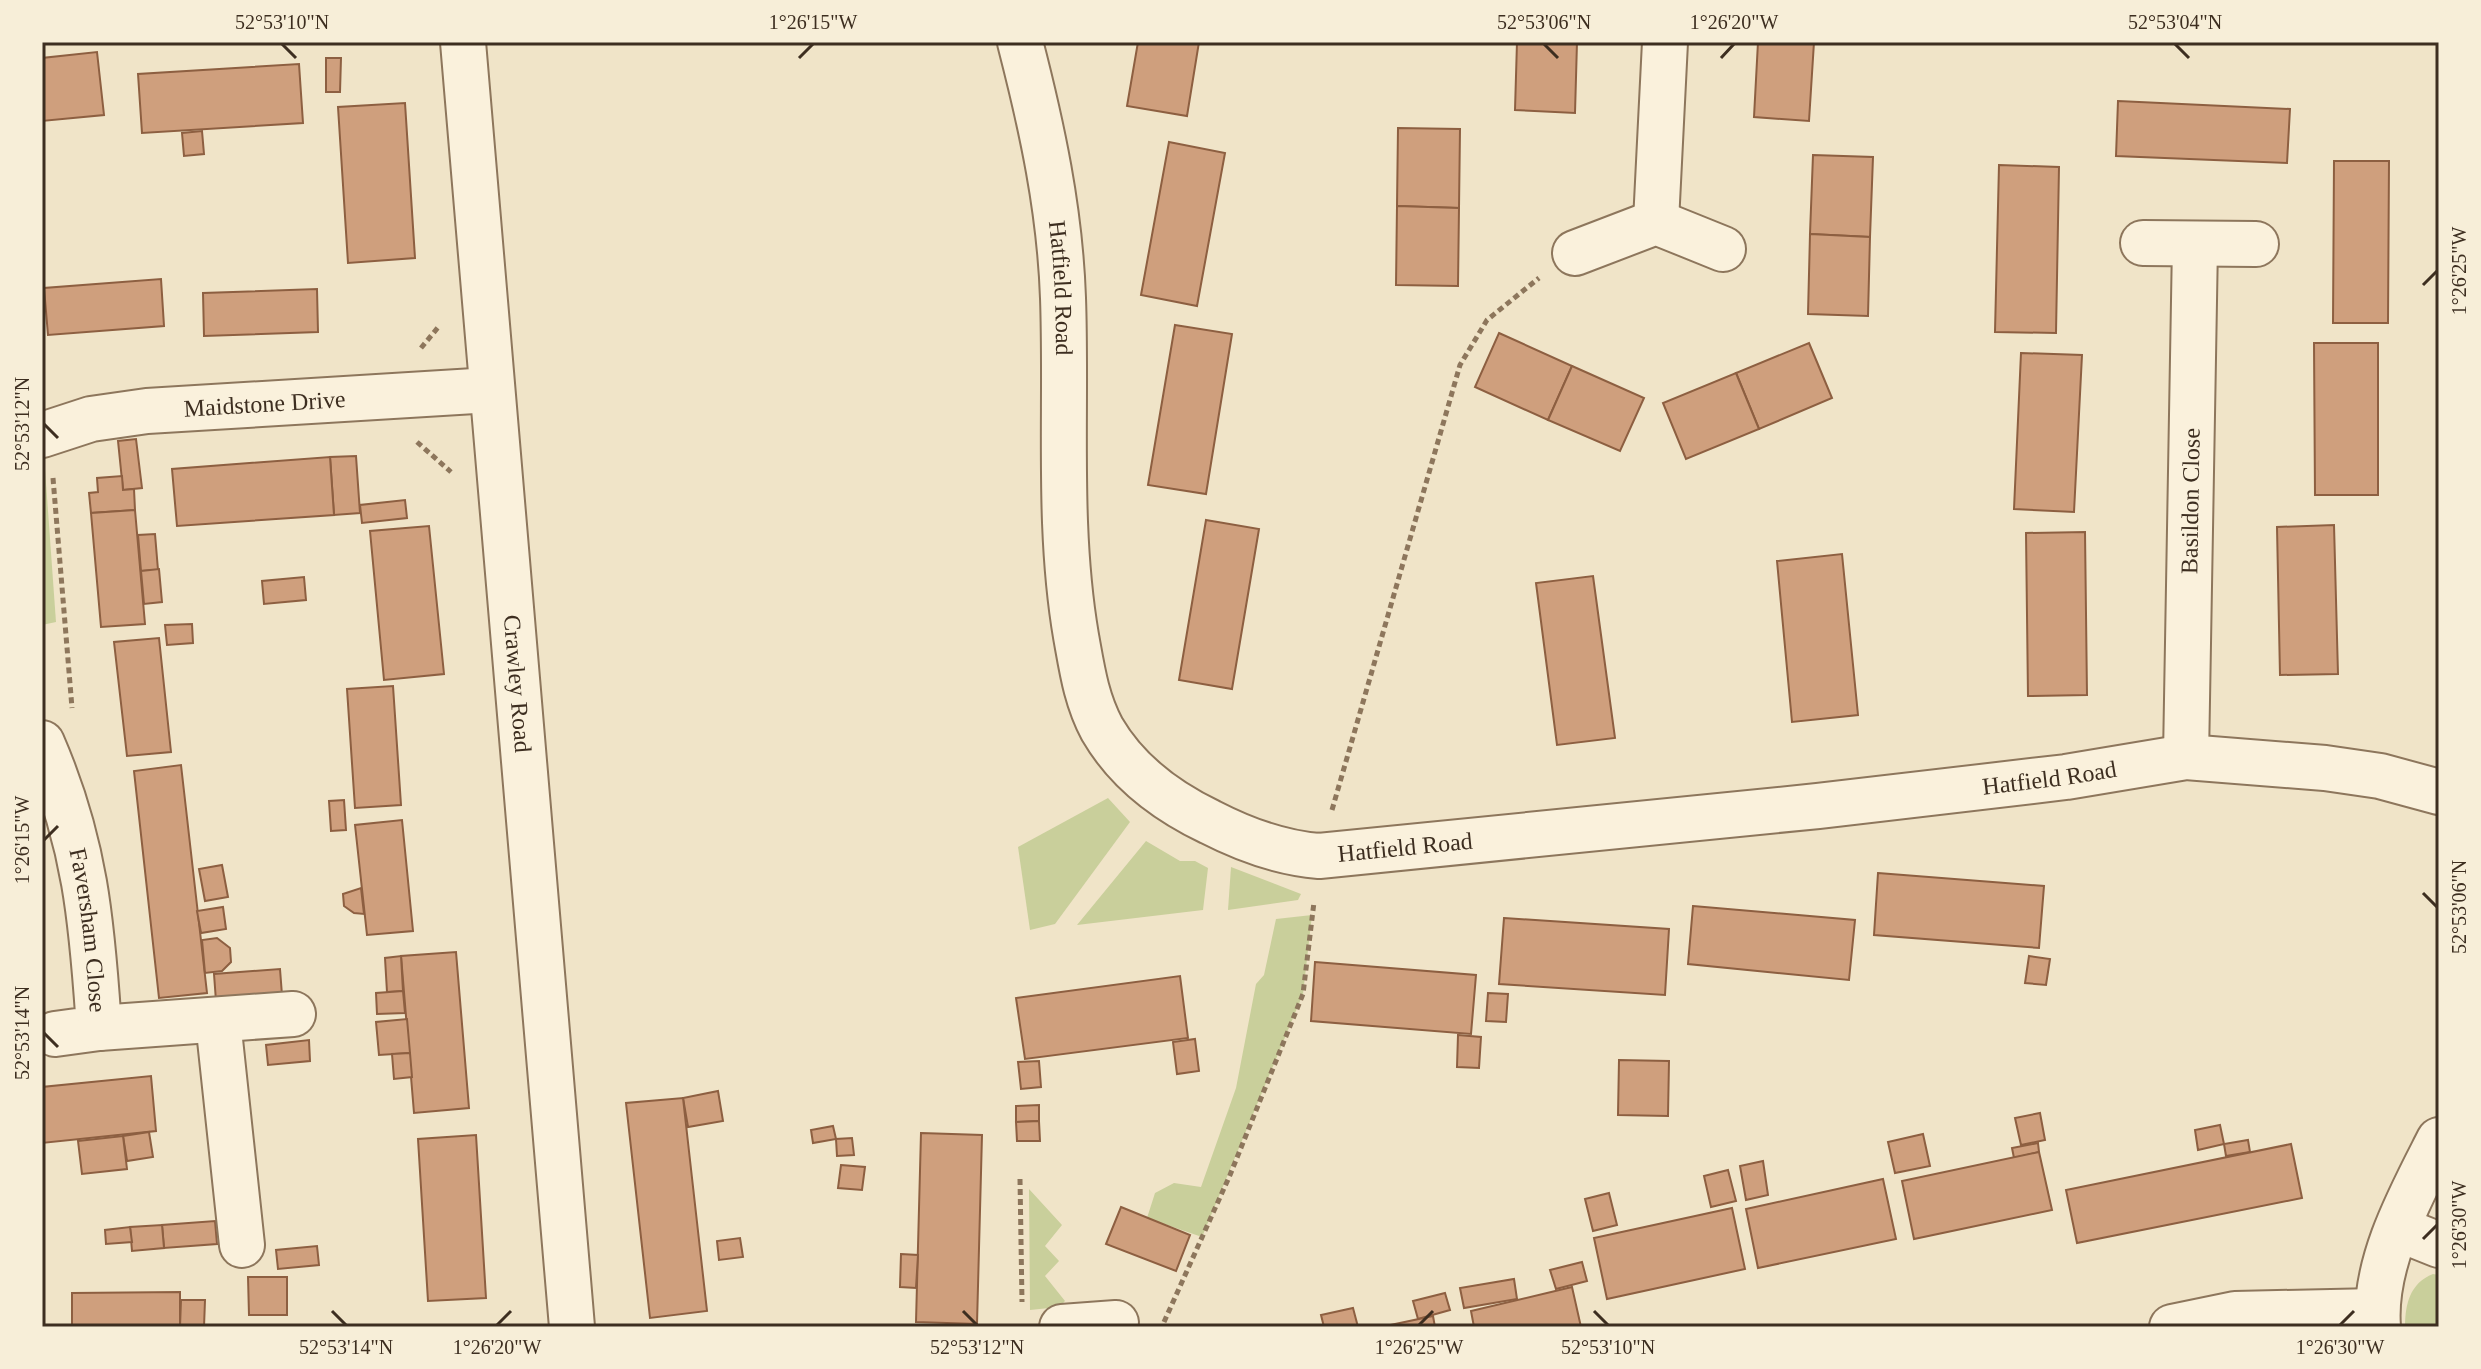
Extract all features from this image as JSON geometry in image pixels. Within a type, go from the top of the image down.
[{"type":"street","name":"Crawley Road","points":[[463,42],[500,515],[572,1327]]},
{"type":"street","name":"Hatfield Road","points":[[1020,42],[1047,150],[1058,227],[1063,296],[1068,591],[1083,684],[1103,729],[1121,757],[1142,780],[1184,810],[1236,835],[1288,853],[1319,856],[1830,804],[2066,777],[2186,757],[2325,768],[2380,776],[2439,792]]},
{"type":"street","points":[[1656,222],[1665,42]]},
{"type":"street","points":[[1575,253],[1656,222],[1723,249]]},
{"type":"street","points":[[2143,243],[2256,244]]},
{"type":"street","name":"Basildon Close","points":[[2186,757],[2195,244]]},
{"type":"street","name":"Maidstone Drive","points":[[46,434],[91,419],[147,411],[491,390]]},
{"type":"street","name":"Faversham Close","points":[[42,743],[66,803],[82,860],[92,928],[99,1028]]},
{"type":"street","name":"Faversham Close","points":[[55,1034],[293,1014]]},
{"type":"street","points":[[218,1021],[242,1245]]},
{"type":"street","points":[[2172,1327],[2233,1320],[2377,1319],[2379,1286],[2399,1229],[2439,1140]]},
{"type":"street","points":[[2399,1229],[2439,1245]]},
{"type":"street","points":[[1042,1320],[1114,1317]]},
{"type":"path","points":[[1162,1327],[1230,1175],[1303,994],[1319,856],[1460,365],[1487,320],[1525,287],[1575,253]]},
{"type":"path","points":[[483,277],[372,397],[500,515]]},
{"type":"path","points":[[46,434],[72,712]]},
{"type":"path","points":[[1020,1179],[1042,1320]]},
{"type":"green space","points":[[45,469],[56,622],[42,625],[42,471]]},
{"type":"green space","points":[[1108,798],[1130,822],[1055,924],[1030,930],[1018,847]]},
{"type":"green space","points":[[1146,841],[1180,861],[1195,861],[1208,868],[1203,910],[1077,925]]},
{"type":"green space","points":[[1231,867],[1301,894],[1298,900],[1228,910]]},
{"type":"green space","points":[[1312,915],[1303,994],[1202,1237],[1147,1218],[1155,1193],[1174,1183],[1201,1187],[1236,1088],[1256,984],[1264,975],[1276,919]]},
{"type":"green space","points":[[1029,1189],[1062,1225],[1045,1246],[1059,1261],[1045,1276],[1065,1301],[1059,1307],[1030,1310]]},
{"type":"green space","points":[[2433,1274],[2439,1275],[2439,1327],[2405,1327],[2410,1295],[2419,1283]]},
{"type":"building","points":[[1138,42],[1199,42],[1187,116],[1127,106]]},
{"type":"building","points":[[1517,42],[1577,42],[1575,113],[1515,110]]},
{"type":"building","points":[[1758,42],[1814,42],[1809,121],[1754,117]]},
{"type":"building","points":[[97,52],[104,115],[42,121],[42,58]]},
{"type":"building","points":[[326,58],[341,58],[340,92],[326,92]]},
{"type":"building","points":[[299,64],[303,123],[142,133],[138,74]]},
{"type":"building","points":[[2118,101],[2290,109],[2287,163],[2116,156]]},
{"type":"building","points":[[405,103],[415,258],[348,263],[338,107]]},
{"type":"building","points":[[1398,128],[1460,129],[1459,208],[1397,206]]},
{"type":"building","points":[[202,131],[204,154],[184,156],[182,133]]},
{"type":"building","points":[[1169,142],[1225,153],[1197,306],[1141,295]]},
{"type":"building","points":[[1813,155],[1873,157],[1870,237],[1810,234]]},
{"type":"building","points":[[2334,161],[2389,161],[2388,323],[2333,323]]},
{"type":"building","points":[[1999,165],[2059,167],[2056,333],[1995,332]]},
{"type":"building","points":[[1397,206],[1459,208],[1458,286],[1396,285]]},
{"type":"building","points":[[1810,234],[1870,237],[1868,316],[1808,314]]},
{"type":"building","points":[[161,279],[164,326],[48,335],[44,288]]},
{"type":"building","points":[[317,289],[318,332],[204,336],[203,293]]},
{"type":"building","points":[[1175,325],[1232,334],[1206,494],[1148,485]]},
{"type":"building","points":[[1499,333],[1572,366],[1548,420],[1475,387]]},
{"type":"building","points":[[1809,343],[1832,398],[1759,429],[1736,373]]},
{"type":"building","points":[[2314,343],[2378,343],[2378,495],[2315,495]]},
{"type":"building","points":[[2021,353],[2082,355],[2074,512],[2014,509]]},
{"type":"building","points":[[1572,366],[1644,398],[1620,451],[1548,420]]},
{"type":"building","points":[[1736,373],[1759,429],[1686,459],[1663,403]]},
{"type":"building","points":[[136,439],[142,488],[123,490],[118,441]]},
{"type":"building","points":[[356,456],[360,513],[334,515],[330,457]]},
{"type":"building","points":[[330,457],[334,515],[177,526],[172,469]]},
{"type":"building","points":[[122,476],[123,490],[134,489],[135,510],[91,513],[89,493],[98,492],[97,478]]},
{"type":"building","points":[[405,500],[407,518],[362,523],[360,505]]},
{"type":"building","points":[[135,510],[145,624],[101,627],[91,513]]},
{"type":"building","points":[[1206,520],[1259,529],[1232,689],[1179,680]]},
{"type":"building","points":[[2334,525],[2338,674],[2280,675],[2277,527]]},
{"type":"building","points":[[429,526],[444,674],[384,680],[370,531]]},
{"type":"building","points":[[2085,532],[2087,695],[2028,696],[2026,533]]},
{"type":"building","points":[[155,534],[158,570],[141,571],[138,535]]},
{"type":"building","points":[[1842,554],[1858,715],[1792,722],[1777,561]]},
{"type":"building","points":[[159,569],[162,602],[144,604],[141,571]]},
{"type":"building","points":[[1593,576],[1615,738],[1557,745],[1536,583]]},
{"type":"building","points":[[304,577],[306,600],[264,604],[262,581]]},
{"type":"building","points":[[192,624],[193,643],[167,645],[165,625]]},
{"type":"building","points":[[159,638],[171,752],[127,756],[114,642]]},
{"type":"building","points":[[393,686],[401,805],[355,808],[347,689]]},
{"type":"building","points":[[181,765],[207,993],[159,998],[134,771]]},
{"type":"building","points":[[344,800],[346,830],[331,831],[329,801]]},
{"type":"building","points":[[402,820],[413,931],[367,935],[355,825]]},
{"type":"building","points":[[222,865],[228,897],[205,901],[199,869]]},
{"type":"building","points":[[1878,873],[2044,886],[2039,948],[1874,935]]},
{"type":"building","points":[[361,888],[364,914],[354,913],[344,906],[343,894]]},
{"type":"building","points":[[1693,906],[1855,920],[1849,980],[1688,964]]},
{"type":"building","points":[[223,907],[226,929],[201,933],[197,911]]},
{"type":"building","points":[[1504,918],[1669,929],[1665,995],[1499,984]]},
{"type":"building","points":[[217,938],[230,948],[231,962],[222,971],[205,973],[202,940]]},
{"type":"building","points":[[456,952],[469,1108],[414,1113],[401,956]]},
{"type":"building","points":[[401,956],[403,991],[387,992],[385,958]]},
{"type":"building","points":[[2029,956],[2050,959],[2046,985],[2025,983]]},
{"type":"building","points":[[1315,962],[1476,975],[1471,1034],[1311,1021]]},
{"type":"building","points":[[280,969],[282,995],[216,1001],[214,974]]},
{"type":"building","points":[[1180,976],[1188,1038],[1025,1059],[1016,998]]},
{"type":"building","points":[[403,991],[405,1013],[377,1014],[376,993]]},
{"type":"building","points":[[1488,993],[1508,994],[1506,1022],[1486,1021]]},
{"type":"building","points":[[407,1019],[410,1053],[379,1055],[376,1022]]},
{"type":"building","points":[[1458,1035],[1481,1037],[1479,1068],[1457,1067]]},
{"type":"building","points":[[1195,1039],[1199,1071],[1177,1074],[1173,1042]]},
{"type":"building","points":[[309,1040],[310,1061],[268,1065],[266,1045]]},
{"type":"building","points":[[410,1053],[412,1077],[394,1079],[392,1054]]},
{"type":"building","points":[[1619,1060],[1669,1061],[1668,1116],[1618,1115]]},
{"type":"building","points":[[1039,1061],[1041,1087],[1021,1089],[1018,1062]]},
{"type":"building","points":[[151,1076],[156,1131],[42,1143],[42,1087]]},
{"type":"building","points":[[718,1091],[723,1121],[688,1127],[683,1098]]},
{"type":"building","points":[[683,1098],[707,1311],[650,1318],[626,1103]]},
{"type":"building","points":[[1039,1105],[1039,1121],[1016,1122],[1016,1106]]},
{"type":"building","points":[[2040,1113],[2045,1140],[2021,1145],[2015,1118]]},
{"type":"building","points":[[1039,1121],[1040,1141],[1017,1141],[1016,1122]]},
{"type":"building","points":[[2220,1125],[2224,1144],[2198,1150],[2195,1130]]},
{"type":"building","points":[[833,1126],[836,1139],[813,1143],[811,1130]]},
{"type":"building","points":[[149,1132],[153,1157],[127,1161],[123,1136]]},
{"type":"building","points":[[921,1133],[982,1135],[977,1324],[916,1322]]},
{"type":"building","points":[[1923,1134],[1930,1166],[1895,1173],[1888,1142]]},
{"type":"building","points":[[476,1135],[486,1298],[428,1301],[418,1139]]},
{"type":"building","points":[[123,1136],[127,1169],[82,1174],[78,1141]]},
{"type":"building","points":[[852,1138],[854,1155],[837,1156],[836,1139]]},
{"type":"building","points":[[2248,1140],[2250,1152],[2226,1156],[2224,1144]]},
{"type":"building","points":[[2038,1143],[2039,1152],[2014,1158],[2012,1148]]},
{"type":"building","points":[[2291,1144],[2302,1198],[2077,1243],[2066,1190]]},
{"type":"building","points":[[2039,1152],[2052,1210],[1914,1239],[1902,1181]]},
{"type":"building","points":[[1763,1161],[1768,1195],[1746,1200],[1740,1166]]},
{"type":"building","points":[[841,1165],[865,1167],[862,1190],[838,1188]]},
{"type":"building","points":[[1728,1170],[1736,1201],[1711,1207],[1704,1176]]},
{"type":"building","points":[[1883,1179],[1896,1239],[1758,1268],[1746,1209]]},
{"type":"building","points":[[1609,1193],[1617,1225],[1593,1231],[1585,1199]]},
{"type":"building","points":[[1121,1207],[1190,1235],[1176,1271],[1106,1244]]},
{"type":"building","points":[[1732,1208],[1745,1269],[1607,1299],[1594,1238]]},
{"type":"building","points":[[215,1221],[217,1244],[164,1248],[162,1225]]},
{"type":"building","points":[[162,1225],[164,1248],[132,1251],[130,1227]]},
{"type":"building","points":[[130,1227],[132,1242],[106,1244],[105,1230]]},
{"type":"building","points":[[740,1238],[743,1257],[719,1260],[717,1241]]},
{"type":"building","points":[[317,1246],[319,1265],[278,1269],[276,1250]]},
{"type":"building","points":[[901,1254],[918,1255],[916,1288],[900,1287]]},
{"type":"building","points":[[1582,1262],[1587,1281],[1556,1289],[1550,1270]]},
{"type":"building","points":[[248,1277],[287,1277],[287,1315],[249,1315]]},
{"type":"building","points":[[1514,1279],[1517,1299],[1464,1308],[1460,1288]]},
{"type":"building","points":[[1572,1287],[1581,1327],[1474,1327],[1471,1311]]},
{"type":"building","points":[[180,1292],[180,1327],[72,1327],[72,1293]]},
{"type":"building","points":[[1445,1293],[1450,1310],[1418,1319],[1413,1301]]},
{"type":"building","points":[[181,1300],[205,1300],[204,1327],[180,1327]]},
{"type":"building","points":[[1353,1308],[1358,1327],[1324,1327],[1321,1315]]},
{"type":"building","points":[[1433,1316],[1435,1327],[1381,1327]]}]
